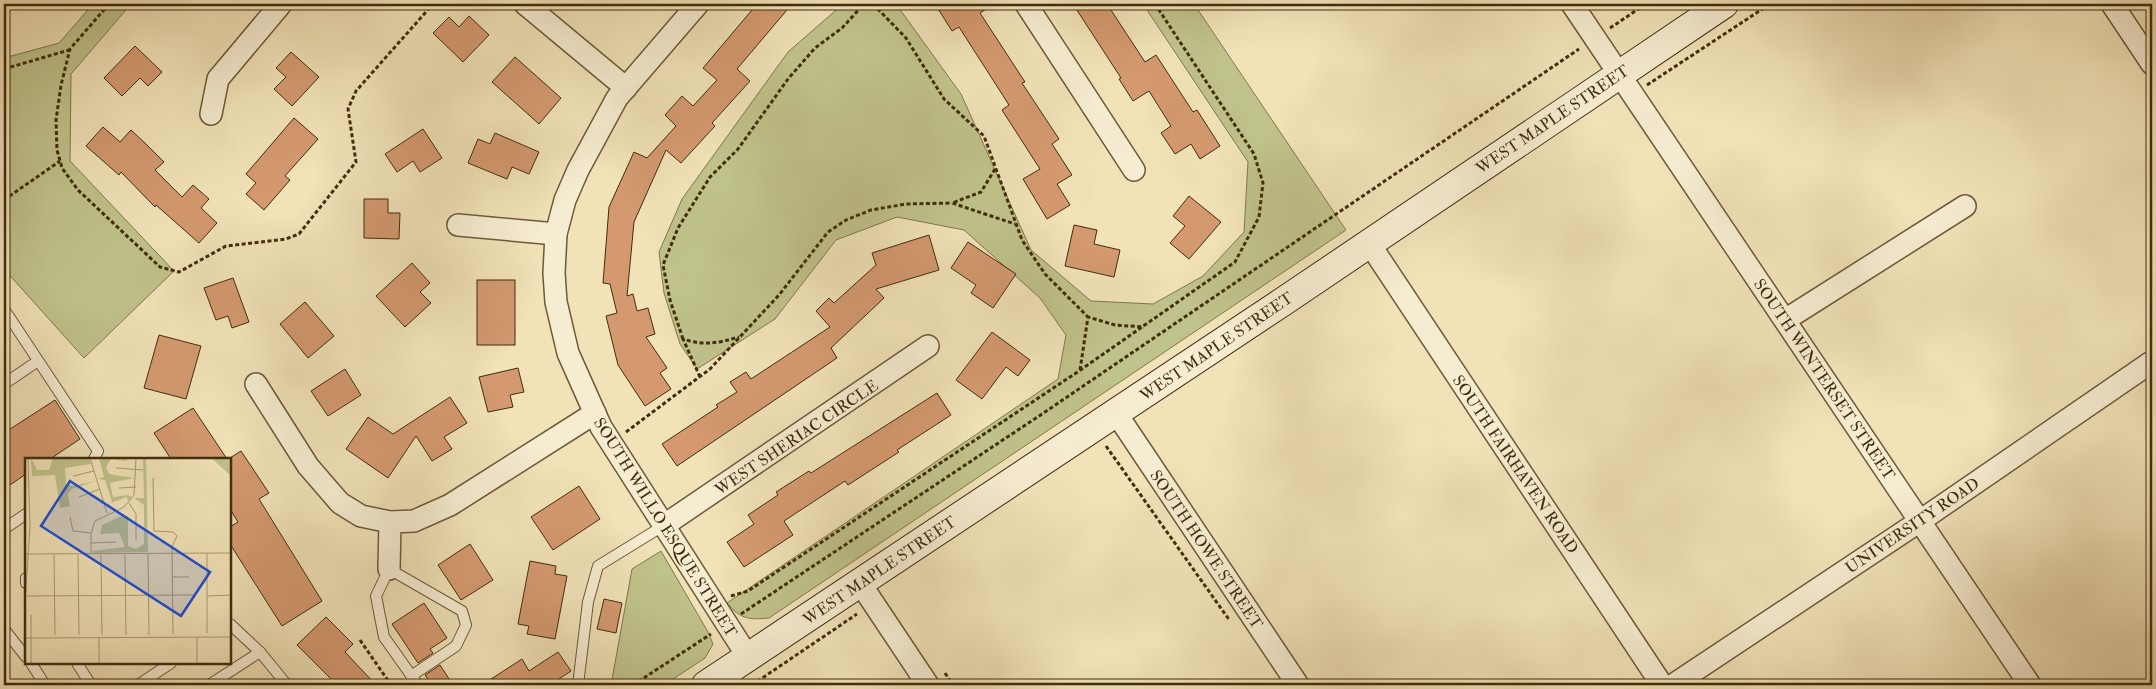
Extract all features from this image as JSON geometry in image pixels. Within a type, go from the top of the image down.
[{"type":"main road","name":"WEST MAPLE STREET","points":[[706,685],[1116,413],[1724,4]]},
{"type":"street","points":[[212,114],[218,78],[281,4]]},
{"type":"street","points":[[525,4],[626,88]]},
{"type":"street","name":"SOUTH WILLO ESQUE STREET","points":[[698,4],[618,98],[578,170],[565,200],[556,234],[554,273],[556,302],[568,353],[601,427],[748,657]]},
{"type":"street","points":[[1026,4],[1134,170]]},
{"type":"street","name":"SOUTH WINTERSET STREET","points":[[1572,4],[2030,685]]},
{"type":"street","points":[[2112,4],[2152,64]]},
{"type":"street","points":[[1785,320],[1965,206]]},
{"type":"street","points":[[458,226],[556,234]]},
{"type":"street","name":"SOUTH FAIRHAVEN ROAD","points":[[1369,243],[1662,685]]},
{"type":"street","name":"WEST SHERIAC CIRCLE","points":[[663,526],[928,346]]},
{"type":"street","name":"UNIVERSITY ROAD","points":[[1673,685],[1920,521],[2150,362]]},
{"type":"street","points":[[256,384],[308,466],[340,503],[361,516],[390,522],[414,521],[450,505],[595,413]]},
{"type":"street","name":"SOUTH HOWE STREET","points":[[1116,413],[1298,685]]},
{"type":"street","points":[[389,568],[390,522]]},
{"type":"street","points":[[860,583],[928,685]]},
{"type":"lane","points":[[4,309],[98,451],[94,458]]},
{"type":"lane","points":[[4,384],[38,361]]},
{"type":"lane","points":[[4,529],[25,515]]},
{"type":"lane","points":[[578,685],[588,602],[598,566],[663,526]]},
{"type":"lane","points":[[411,676],[456,646],[466,625],[462,612],[389,568],[376,596],[384,637],[411,676],[418,685]]},
{"type":"lane","points":[[231,625],[260,652],[287,685]]},
{"type":"lane","points":[[4,629],[25,656]]},
{"type":"lane","points":[[209,685],[260,652]]},
{"type":"lane","points":[[32,664],[45,685]]},
{"type":"lane","points":[[78,664],[91,685]]},
{"type":"lane","points":[[138,685],[170,664]]},
{"type":"path","points":[[109,4],[70,49],[61,85],[56,120],[57,150],[62,168],[78,190],[160,268],[179,272],[226,246],[286,240],[299,234],[356,162],[348,109],[356,91],[433,4]]},
{"type":"path","points":[[700,377],[683,339],[670,300],[663,265],[678,228],[710,177],[738,149],[788,79],[816,48],[842,28],[864,4]]},
{"type":"path","points":[[873,4],[906,38],[944,99],[984,136],[1022,240],[1045,274],[1088,317],[1115,325],[1144,326]]},
{"type":"path","points":[[731,596],[748,591],[1080,371],[1235,262],[1259,217],[1263,183],[1254,154],[1155,4]]},
{"type":"path","points":[[633,685],[1037,418],[1646,4]]},
{"type":"path","points":[[4,69],[70,49]]},
{"type":"path","points":[[4,200],[60,161]]},
{"type":"path","points":[[623,434],[700,377],[779,295],[828,232],[846,220],[871,210],[888,207],[952,203],[981,192],[995,168]]},
{"type":"path","points":[[952,203],[1016,224]]},
{"type":"path","points":[[1080,371],[1088,317]]},
{"type":"path","points":[[683,339],[698,344],[713,345],[739,336]]},
{"type":"path","points":[[1106,446],[1232,624]]},
{"type":"path","points":[[360,640],[391,685]]},
{"type":"green space","points":[[93,4],[131,4],[71,74],[70,161],[174,271],[84,358],[4,269],[4,58],[59,43]]},
{"type":"green space","points":[[843,4],[896,4],[961,94],[1031,250],[1091,301],[1153,304],[1203,276],[1244,232],[1248,162],[1143,4],[1194,4],[1346,230],[769,618],[756,619],[741,615],[727,603],[1058,379],[1066,335],[1040,298],[964,230],[897,217],[836,240],[775,319],[697,369],[680,344],[664,293],[659,252],[682,199],[788,52]]},
{"type":"green space","points":[[661,551],[713,644],[705,658],[664,685],[611,685],[632,569]]},
{"type":"building","points":[[757,4],[792,4],[737,69],[750,81],[712,123],[715,126],[681,163],[666,150],[634,222],[627,296],[633,294],[637,311],[648,308],[655,334],[646,337],[667,368],[660,373],[671,389],[645,406],[618,365],[606,316],[617,313],[610,284],[603,283],[609,207],[634,152],[647,158],[676,126],[665,115],[682,96],[693,106],[717,80],[703,68]]},
{"type":"building","points":[[935,4],[994,4],[980,13],[1025,82],[1022,83],[1059,139],[1052,144],[1072,175],[1057,184],[1070,205],[1047,219],[1023,179],[1040,169],[1002,110],[1009,105],[959,27],[952,31]]},
{"type":"building","points":[[1073,4],[1107,4],[1145,62],[1156,55],[1193,112],[1197,110],[1220,146],[1200,159],[1191,144],[1175,154],[1161,133],[1171,126],[1149,91],[1133,101],[1119,79],[1121,78]]},
{"type":"building","points":[[469,16],[489,35],[463,62],[433,33],[449,17],[459,27]]},
{"type":"building","points":[[135,46],[162,72],[148,86],[140,78],[122,96],[104,78]]},
{"type":"building","points":[[291,52],[319,77],[292,106],[274,89],[286,77],[276,68]]},
{"type":"building","points":[[515,57],[561,98],[539,124],[492,82]]},
{"type":"building","points":[[294,118],[318,139],[285,176],[290,180],[264,210],[246,194],[256,183],[246,174]]},
{"type":"building","points":[[103,127],[120,142],[131,130],[164,162],[155,170],[182,197],[193,185],[209,199],[201,208],[217,223],[199,243],[156,205],[155,207],[121,172],[119,175],[86,146]]},
{"type":"building","points":[[423,129],[442,158],[420,172],[413,161],[397,172],[385,154]]},
{"type":"building","points":[[495,133],[539,152],[529,174],[512,167],[507,179],[468,163],[478,139],[490,144]]},
{"type":"building","points":[[1189,196],[1221,222],[1189,259],[1170,243],[1185,226],[1173,216]]},
{"type":"building","points":[[364,199],[388,199],[388,213],[400,213],[399,239],[364,238]]},
{"type":"building","points":[[1074,225],[1097,230],[1094,244],[1120,250],[1114,277],[1065,266]]},
{"type":"building","points":[[929,235],[939,270],[876,289],[884,298],[831,348],[837,358],[677,466],[662,444],[718,407],[716,405],[737,392],[730,382],[746,372],[751,379],[830,327],[816,311],[829,298],[834,303],[876,265],[872,253]]},
{"type":"building","points":[[968,242],[1016,274],[993,308],[971,293],[976,285],[951,268]]},
{"type":"building","points":[[412,263],[430,283],[420,292],[431,303],[405,327],[376,296]]},
{"type":"building","points":[[233,278],[249,322],[232,328],[228,316],[216,320],[204,288]]},
{"type":"building","points":[[477,280],[515,280],[515,345],[477,345]]},
{"type":"building","points":[[305,302],[334,336],[308,358],[280,324]]},
{"type":"building","points":[[992,332],[1030,360],[1018,376],[1006,367],[982,399],[956,380]]},
{"type":"building","points":[[159,335],[201,346],[186,399],[144,388]]},
{"type":"building","points":[[518,368],[524,392],[510,395],[513,407],[488,412],[479,377]]},
{"type":"building","points":[[345,369],[361,395],[328,416],[311,391]]},
{"type":"building","points":[[937,393],[951,415],[848,485],[845,481],[784,521],[793,535],[744,567],[727,542],[754,524],[748,515],[778,495],[776,492],[809,471],[811,473]]},
{"type":"building","points":[[450,397],[467,423],[444,437],[452,449],[432,461],[416,436],[388,478],[346,449],[368,417],[393,434]]},
{"type":"building","points":[[55,400],[80,439],[52,458],[25,458],[25,475],[4,489],[4,433]]},
{"type":"building","points":[[193,408],[226,458],[170,458],[154,433]]},
{"type":"building","points":[[241,451],[269,493],[259,499],[322,601],[282,626],[231,546],[231,526],[238,522],[231,511],[230,458]]},
{"type":"building","points":[[579,486],[600,519],[553,550],[531,517]]},
{"type":"building","points":[[470,544],[493,580],[461,600],[438,565]]},
{"type":"building","points":[[530,561],[556,566],[555,574],[567,576],[555,639],[527,634],[529,626],[518,624]]},
{"type":"building","points":[[604,599],[622,603],[616,633],[597,629]]},
{"type":"building","points":[[424,603],[447,638],[430,649],[433,653],[418,663],[392,624]]},
{"type":"building","points":[[326,617],[353,644],[345,652],[376,685],[337,685],[297,645]]},
{"type":"building","points":[[558,652],[571,671],[550,685],[482,685],[522,659],[529,671]]},
{"type":"building","points":[[440,665],[453,685],[432,685],[425,675]]}]
